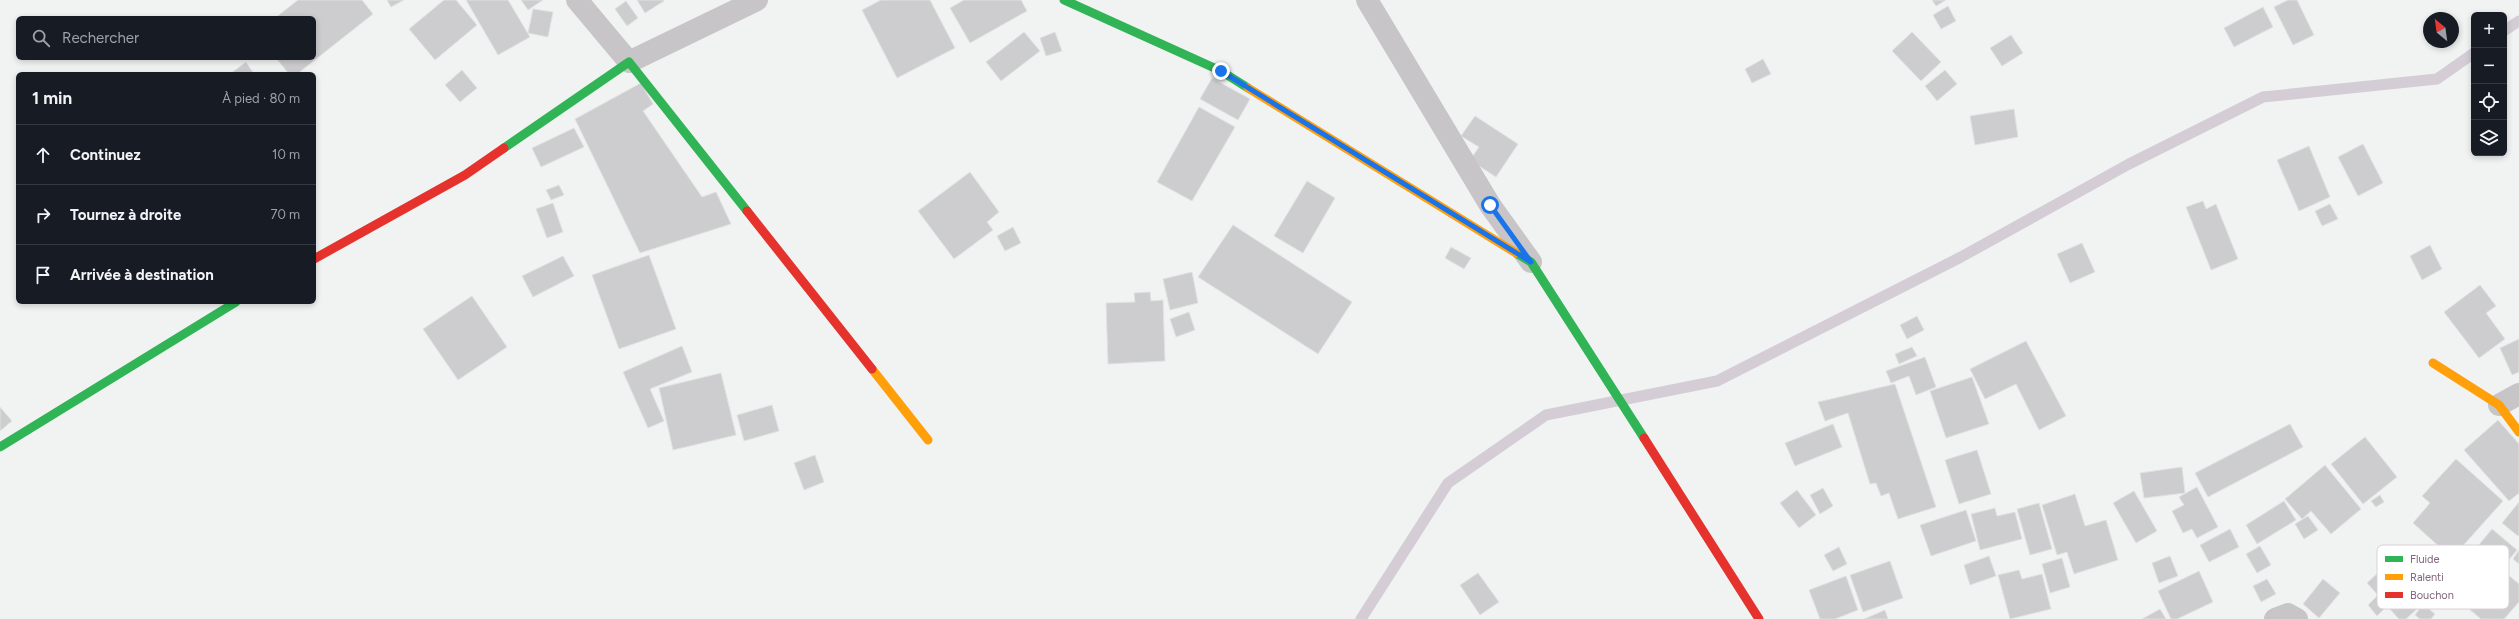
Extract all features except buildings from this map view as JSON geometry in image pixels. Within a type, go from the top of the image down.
[{"type":"street","points":[[577,0],[628,62],[928,440]]},
{"type":"street","points":[[316,258],[466,175],[628,62],[757,0]]},
{"type":"street","points":[[1064,0],[1221,71],[1531,262]]},
{"type":"street","points":[[1367,0],[1490,205],[1531,262],[1759,619]]},
{"type":"street","points":[[0,447],[233,304]]},
{"type":"street","points":[[2433,363],[2499,405],[2519,432]]},
{"type":"street","points":[[2499,405],[2519,394]]},
{"type":"street","points":[[2275,619],[2288,614],[2296,619]]},
{"type":"waterway","points":[[2507,29],[2519,21]]},
{"type":"waterway","points":[[1361,619],[1448,483],[1546,415],[1717,381],[1961,257],[2129,164],[2263,97],[2437,79],[2471,55]]},
{"type":"traffic: fast","points":[[1064,0],[1221,71],[1248,88]]},
{"type":"traffic: fast","points":[[504,148],[629,62],[747,211]]},
{"type":"traffic: fast","points":[[1516,253],[1531,262],[1644,438]]},
{"type":"traffic: fast","points":[[0,447],[233,304]]},
{"type":"traffic: slow","points":[[1248,88],[1516,253]]},
{"type":"traffic: slow","points":[[2433,363],[2499,405],[2519,432]]},
{"type":"traffic: slow","points":[[872,369],[928,440]]},
{"type":"traffic: jam","points":[[316,258],[465,175],[504,148]]},
{"type":"traffic: jam","points":[[747,211],[872,369]]},
{"type":"traffic: jam","points":[[1644,438],[1759,619]]},
{"type":"route","points":[[1221,71],[1531,262],[1490,205]]}]
